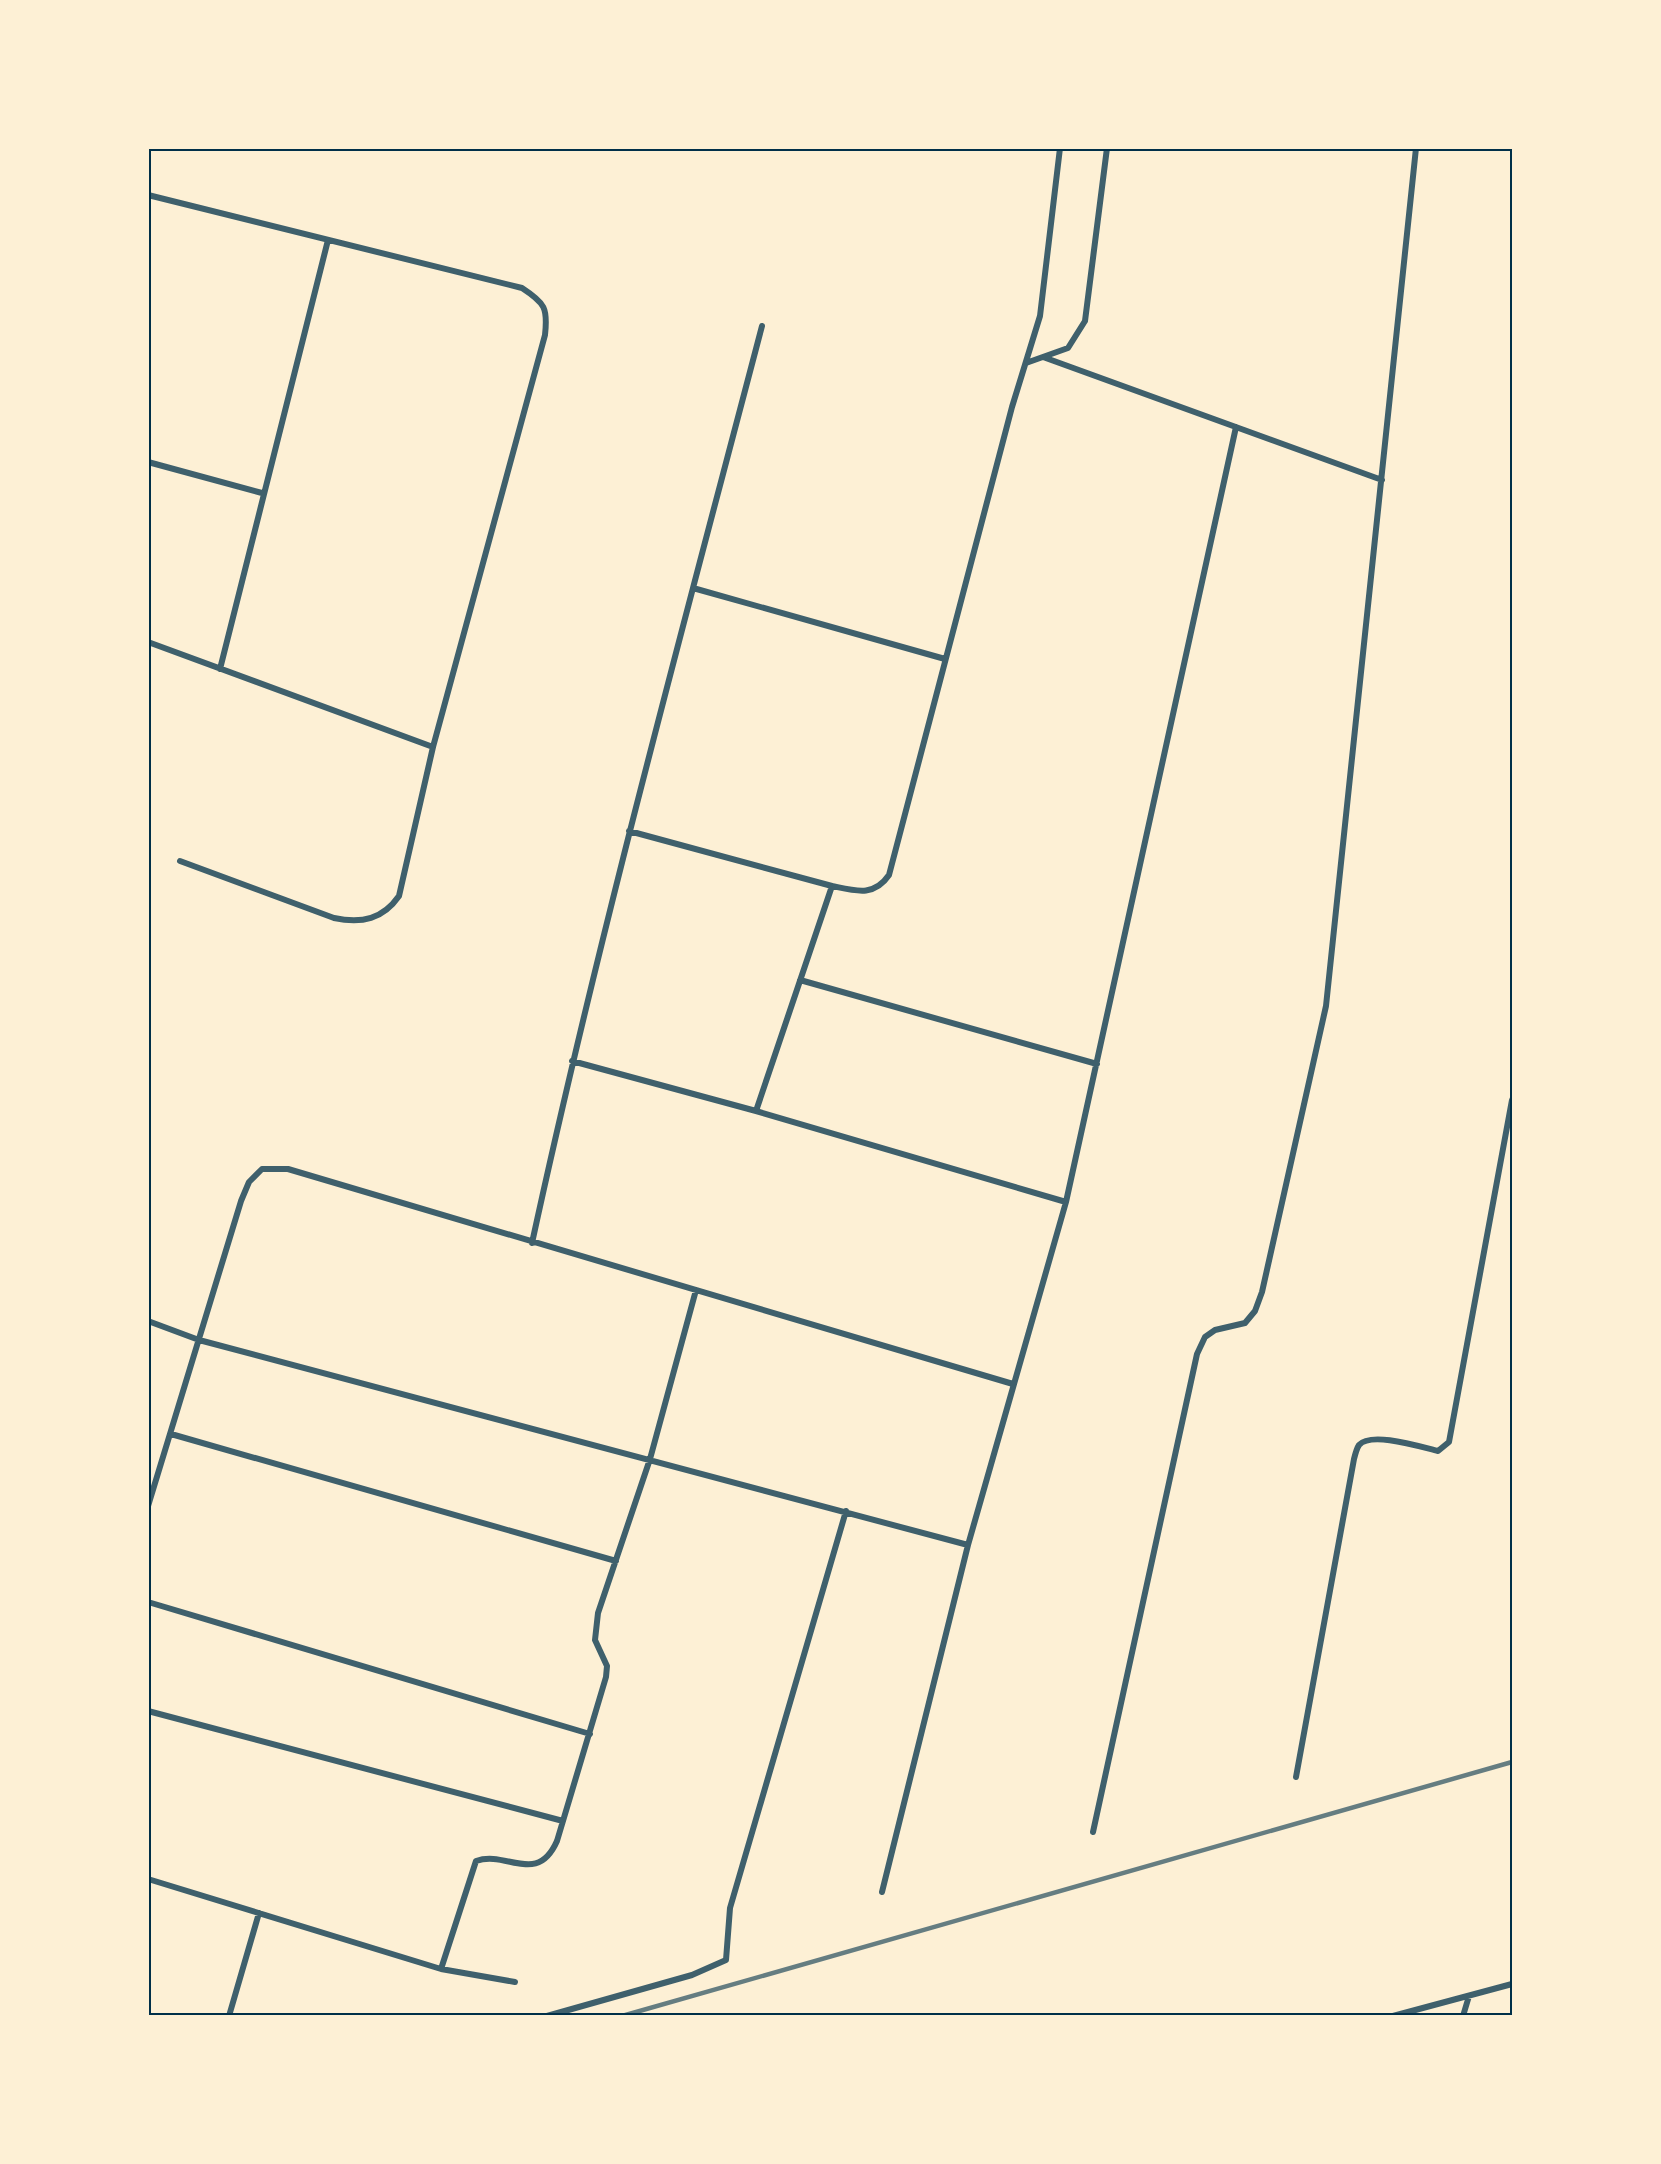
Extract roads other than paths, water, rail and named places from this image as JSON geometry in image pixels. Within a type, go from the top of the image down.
[{"type":"street","points":[[629,831],[859,892],[872,891],[882,885],[889,875],[1012,407],[1040,316],[1060,148]]},
{"type":"street","points":[[1026,363],[1068,348],[1085,321],[1107,148]]},
{"type":"street","points":[[1093,1832],[1197,1354],[1205,1337],[1215,1330],[1245,1323],[1255,1311],[1262,1292],[1326,1006],[1416,148]]},
{"type":"street","points":[[148,195],[522,288],[540,300],[547,315],[545,335],[433,747],[399,896],[389,909],[378,917],[351,922],[334,918],[180,861]]},
{"type":"street","points":[[220,669],[262,493],[328,240]]},
{"type":"street","points":[[532,1243],[572,1061],[629,831],[762,326]]},
{"type":"street","points":[[1043,357],[1382,480]]},
{"type":"street","points":[[882,1892],[968,1545],[1012,1383],[1066,1202],[1236,427]]},
{"type":"street","points":[[148,462],[262,493]]},
{"type":"street","points":[[693,588],[945,659]]},
{"type":"street","points":[[148,642],[433,747]]},
{"type":"street","points":[[756,1111],[832,886]]},
{"type":"street","points":[[800,980],[1097,1064]]},
{"type":"street","points":[[572,1061],[756,1111],[1066,1202]]},
{"type":"street","points":[[1296,1777],[1354,1459],[1359,1445],[1369,1439],[1382,1439],[1438,1451],[1449,1442],[1512,1100]]},
{"type":"street","points":[[148,1506],[240,1201],[249,1182],[262,1169],[288,1169],[532,1243],[1012,1383]]},
{"type":"street","points":[[441,1969],[476,1861],[487,1857],[516,1864],[542,1861],[550,1855],[563,1821],[590,1734],[607,1666],[595,1640],[595,1627],[650,1459],[696,1290]]},
{"type":"street","points":[[148,1321],[199,1340],[968,1545]]},
{"type":"street","points":[[171,1434],[616,1561]]},
{"type":"street","points":[[547,2016],[692,1976],[726,1960],[730,1908],[846,1511]]},
{"type":"street","points":[[148,1602],[590,1734]]},
{"type":"street","points":[[148,1711],[563,1821]]},
{"type":"street","points":[[148,1879],[441,1969],[515,1982]]},
{"type":"street","points":[[229,2016],[259,1912]]},
{"type":"street","points":[[1393,2016],[1512,1984]]},
{"type":"street","points":[[1463,2016],[1469,1996]]},
{"type":"railway","points":[[622,2016],[1512,1762]]}]
